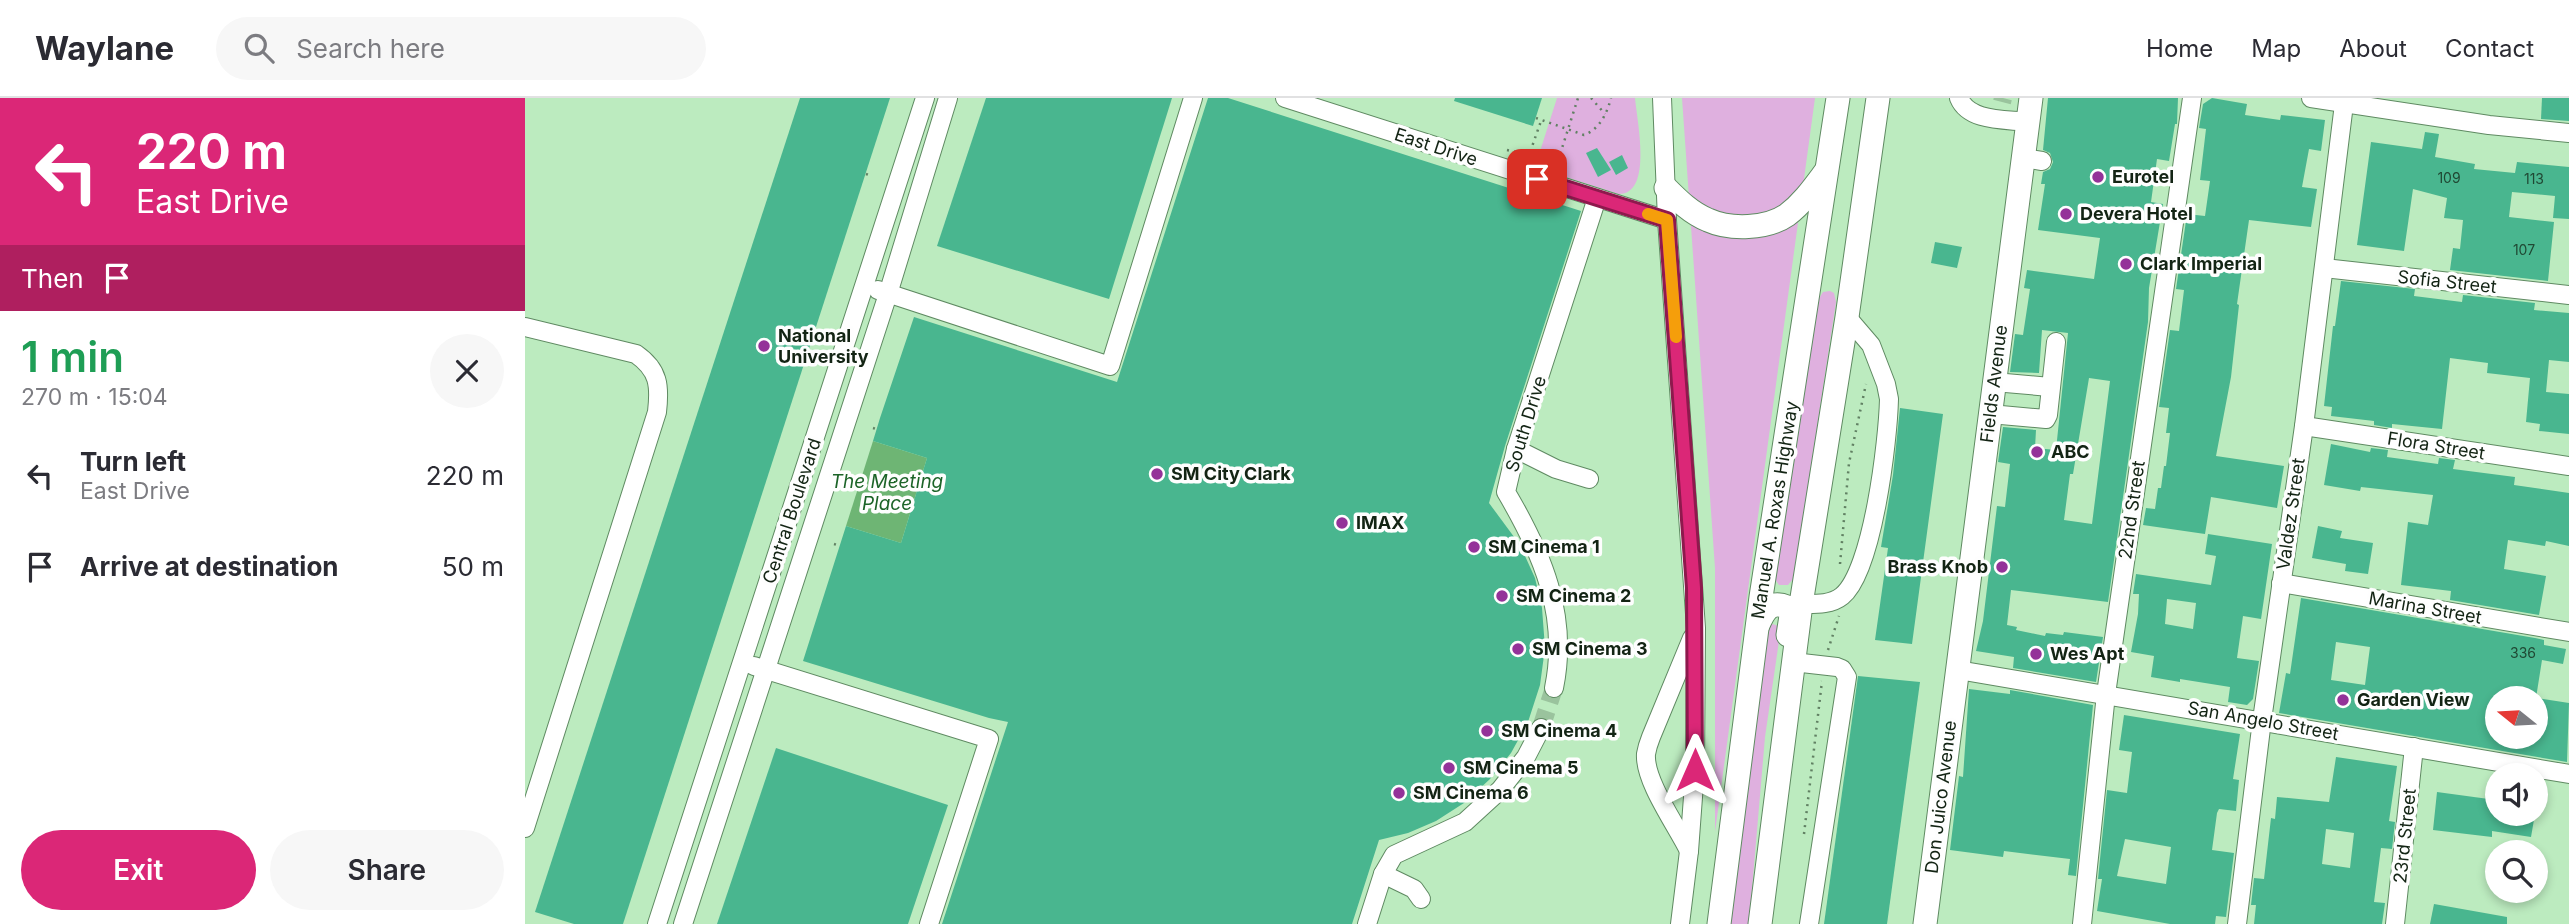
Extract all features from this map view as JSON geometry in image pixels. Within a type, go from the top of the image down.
[{"type":"main road","name":"Manuel A. Roxas Highway","points":[[1719,924],[1758,625],[1838,98]]},
{"type":"main road","points":[[1760,924],[1801,604],[1847,317],[1878,98]]},
{"type":"main road","name":"Fields Avenue","points":[[1958,670],[1994,382],[2033,159],[2028,122],[2031,98]]},
{"type":"main road","points":[[1666,188],[1686,208],[1710,222],[1738,226],[1763,225],[1785,216],[1809,194],[1828,168]]},
{"type":"main road","points":[[1758,625],[1770,606],[1781,605],[1790,611],[1767,805],[1773,821]]},
{"type":"main road","name":"Don Juico Avenue","points":[[1925,924],[1958,670]]},
{"type":"street","name":"Central Boulevard","points":[[657,924],[925,98]]},
{"type":"street","name":"Central Boulevard","points":[[683,924],[888,294],[948,98]]},
{"type":"street","points":[[864,286],[1110,366],[1193,98]]},
{"type":"street","name":"East Drive","points":[[1285,98],[1667,220]]},
{"type":"street","points":[[1661,98],[1696,628],[1695,770],[1680,924]]},
{"type":"street","points":[[1959,98],[1962,106],[1976,115],[2001,110],[2028,122]]},
{"type":"street","name":"22nd Street","points":[[2082,924],[2106,694],[2192,98]]},
{"type":"street","points":[[2311,98],[2489,125],[2569,133]]},
{"type":"street","name":"Valdez Street","points":[[2237,924],[2344,104]]},
{"type":"street","name":"South Drive","points":[[1554,688],[1560,660],[1557,621],[1546,572],[1532,536],[1506,492],[1516,449],[1597,198]]},
{"type":"street","name":"Sofia Street","points":[[2324,268],[2569,295]]},
{"type":"street","points":[[1801,604],[1828,603],[1840,599],[1856,579],[1868,549],[1888,413],[1886,384],[1871,345],[1847,317]]},
{"type":"street","points":[[525,327],[636,354],[647,362],[656,374],[660,389],[653,425],[525,828]]},
{"type":"street","points":[[1990,414],[2046,419],[2056,342]]},
{"type":"street","points":[[1994,382],[2050,387]]},
{"type":"street","name":"Flora Street","points":[[2304,426],[2569,466]]},
{"type":"street","points":[[1516,449],[1556,469],[1589,479]]},
{"type":"street","name":"Marina Street","points":[[2281,583],[2569,632]]},
{"type":"street","points":[[1689,851],[1648,769],[1646,753],[1696,628]]},
{"type":"street","points":[[743,662],[989,738],[929,924]]},
{"type":"street","points":[[1793,662],[1842,669],[1847,677],[1809,924]]},
{"type":"street","name":"San Angelo Street","points":[[1958,670],[2569,774]]},
{"type":"street","points":[[1367,924],[1383,874],[1394,855],[1465,822],[1500,790],[1526,757],[1541,728]]},
{"type":"street","name":"23rd Street","points":[[2395,924],[2414,747]]},
{"type":"street","points":[[1383,874],[1415,889],[1421,900]]},
{"type":"path","points":[[1552,184],[1578,98]]},
{"type":"path","points":[[1591,98],[1606,114]]},
{"type":"path","points":[[1536,118],[1578,134],[1590,133],[1606,114],[1611,98]]},
{"type":"path","points":[[1523,175],[1541,120]]},
{"type":"path","points":[[1840,567],[1849,463],[1867,382]]},
{"type":"path","points":[[834,544],[840,546]]},
{"type":"path","points":[[1804,835],[1824,665],[1838,619],[1840,599]]},
{"type":"shaded area","points":[[1557,98],[1635,98],[1640,138],[1640,170],[1630,191],[1619,194],[1535,167]]},
{"type":"shaded area","points":[[1682,98],[1815,98],[1715,832],[1715,568]]},
{"type":"shaded area","points":[[1823,292],[1834,293],[1836,302],[1794,578],[1788,585],[1779,585],[1774,578],[1818,300]]},
{"type":"shaded area","points":[[1769,626],[1779,626],[1780,634],[1765,737],[1749,924],[1728,924]]},
{"type":"water","name":"The Meeting Place","points":[[873,441],[927,458],[901,543],[846,526]]},
{"type":"building","points":[[800,98],[890,98],[623,924],[574,924],[535,912]]},
{"type":"building","points":[[986,98],[1172,98],[1109,299],[937,246]]},
{"type":"building","points":[[1208,98],[1228,98],[1581,211],[1489,503],[1520,545],[1535,578],[1542,608],[1545,648],[1540,685],[1528,722],[1511,753],[1490,779],[1464,803],[1436,821],[1408,833],[1379,840],[1352,924],[942,924],[1008,722],[803,661],[846,526],[901,543],[927,458],[873,441],[880,418],[914,317],[1117,382]]},
{"type":"building","points":[[1455,98],[1542,98],[1533,126],[1454,101]]},
{"type":"building","points":[[2048,98],[2178,98],[2177,124],[2169,161],[2157,159],[2151,202],[2163,204],[2149,288],[2148,322],[2108,602],[2011,590],[2007,625],[2017,627],[2016,630],[2045,636],[2046,633],[2063,635],[2064,632],[2103,637],[2096,682],[2013,668],[2014,657],[1976,651],[1983,621],[1997,506],[2005,507],[2010,464],[1998,462],[2003,427],[2036,430],[2035,448],[2056,450],[2068,333],[2042,330],[2039,373],[2010,372],[2015,334],[2023,335],[2030,289],[2024,288],[2027,270],[2094,279],[2100,238],[2038,230],[2045,184],[2041,184],[2043,172],[2050,169],[2053,162],[2050,153],[2043,150]],"holes":[[[2089,378],[2110,381],[2092,524],[2064,520]]]},
{"type":"building","points":[[2212,98],[2247,104],[2245,115],[2280,120],[2281,115],[2325,120],[2321,151],[2309,149],[2302,187],[2317,189],[2311,227],[2249,220],[2237,304],[2231,377],[2216,456],[2284,466],[2277,508],[2211,497],[2205,534],[2143,525],[2146,508],[2155,509],[2158,488],[2161,488],[2166,466],[2170,433],[2166,433],[2169,408],[2159,407],[2170,330],[2179,331],[2184,290],[2176,289],[2187,214],[2205,216],[2210,181],[2200,180],[2206,129],[2199,128],[2203,104]]},
{"type":"building","points":[[2542,98],[2569,98],[2569,121],[2541,119]]},
{"type":"building","points":[[2425,132],[2439,134],[2435,157],[2475,164],[2474,169],[2515,173],[2517,162],[2569,167],[2569,219],[2553,218],[2555,196],[2512,192],[2509,217],[2554,222],[2548,281],[2450,270],[2453,248],[2460,249],[2463,220],[2444,218],[2447,198],[2413,189],[2404,251],[2357,245],[2371,142],[2422,149]]},
{"type":"building","points":[[1597,148],[1611,170],[1598,177],[1586,153]]},
{"type":"building","points":[[1622,155],[1628,168],[1616,175],[1609,162]]},
{"type":"building","points":[[1935,242],[1962,247],[1957,268],[1931,263]]},
{"type":"building","points":[[2341,281],[2415,289],[2414,296],[2462,302],[2463,295],[2535,303],[2534,310],[2569,313],[2569,362],[2549,360],[2546,392],[2569,394],[2569,434],[2539,431],[2540,424],[2526,422],[2530,378],[2487,373],[2488,363],[2450,358],[2442,429],[2392,424],[2392,428],[2374,425],[2374,421],[2331,416],[2332,407],[2324,406]]},
{"type":"building","points":[[1900,408],[1943,414],[1912,644],[1875,640],[1888,548],[1881,547],[1893,475]]},
{"type":"building","points":[[2331,444],[2370,452],[2371,448],[2388,450],[2387,457],[2438,464],[2439,458],[2455,460],[2453,469],[2515,477],[2514,485],[2569,493],[2569,546],[2546,541],[2545,546],[2508,540],[2504,569],[2546,576],[2539,615],[2450,600],[2451,591],[2401,585],[2408,522],[2428,525],[2433,495],[2361,487],[2360,491],[2324,485]]},
{"type":"building","points":[[2318,526],[2342,531],[2340,538],[2373,543],[2368,574],[2345,571],[2346,564],[2312,558]]},
{"type":"building","points":[[2208,534],[2272,544],[2261,619],[2243,616],[2237,658],[2259,661],[2253,699],[2247,705],[2228,702],[2230,687],[2151,677],[2154,656],[2131,652],[2138,614],[2139,594],[2133,594],[2136,574],[2211,585],[2216,556],[2205,554]],"holes":[[[2167,599],[2196,603],[2193,629],[2165,624]]]},
{"type":"building","points":[[2301,598],[2544,640],[2544,645],[2566,649],[2563,664],[2542,660],[2538,686],[2485,686],[2485,748],[2279,713],[2286,673],[2290,674]],"holes":[[[2336,642],[2370,647],[2365,685],[2331,680]]]},
{"type":"building","points":[[1858,676],[1920,682],[1887,924],[1824,924]]},
{"type":"building","points":[[1969,689],[2010,694],[2010,690],[2093,705],[2076,876],[2068,875],[2070,859],[2004,851],[2003,857],[1950,850],[1959,776],[1963,777]]},
{"type":"building","points":[[2548,700],[2569,703],[2567,762],[2491,749],[2548,749]]},
{"type":"building","points":[[2124,715],[2240,734],[2233,779],[2239,780],[2236,811],[2219,809],[2212,850],[2234,853],[2226,917],[2216,916],[2215,924],[2170,924],[2097,911],[2102,879],[2098,879],[2107,790],[2127,793],[2132,752],[2119,750]],"holes":[[[2125,839],[2171,847],[2166,884],[2117,876]]]},
{"type":"building","points":[[776,748],[948,805],[908,924],[717,924]]},
{"type":"building","points":[[2336,757],[2397,766],[2389,821],[2395,822],[2392,849],[2381,848],[2374,902],[2385,903],[2382,924],[2254,924],[2256,905],[2251,905],[2254,878],[2264,879],[2271,818],[2275,819],[2277,797],[2329,802]],"holes":[[[2326,829],[2354,833],[2350,868],[2322,864]]]},
{"type":"building","points":[[2437,792],[2485,799],[2485,826],[2533,826],[2531,837],[2492,831],[2492,837],[2433,830]]},
{"type":"building","points":[[2434,904],[2507,917],[2507,924],[2430,924]]},
{"type":"tunnel","points":[[2002,102],[2003,98]]},
{"type":"tunnel","points":[[1541,728],[1554,688]]},
{"type":"slow traffic","points":[[1648,214],[1667,220],[1676,337]]},
{"type":"place","name":"Eurotel","points":[[2098,177]]},
{"type":"place","name":"Devera Hotel","points":[[2066,214]]},
{"type":"place","name":"Clark Imperial","points":[[2126,264]]},
{"type":"place","name":"National University","points":[[764,346]]},
{"type":"place","name":"ABC","points":[[2037,452]]},
{"type":"place","name":"SM City Clark","points":[[1157,474]]},
{"type":"place","name":"IMAX","points":[[1342,523]]},
{"type":"place","name":"SM Cinema 1","points":[[1474,547]]},
{"type":"place","name":"Brass Knob","points":[[2002,567]]},
{"type":"place","name":"SM Cinema 2","points":[[1502,596]]},
{"type":"place","name":"SM Cinema 3","points":[[1518,649]]},
{"type":"place","name":"Wes Apt","points":[[2036,654]]},
{"type":"place","name":"Garden View","points":[[2343,700]]},
{"type":"place","name":"SM Cinema 4","points":[[1487,731]]},
{"type":"place","name":"SM Cinema 5","points":[[1449,768]]},
{"type":"place","name":"SM Cinema 6","points":[[1399,793]]},
{"type":"route","points":[[1537,179],[1667,220],[1694,588],[1695,770]]}]
